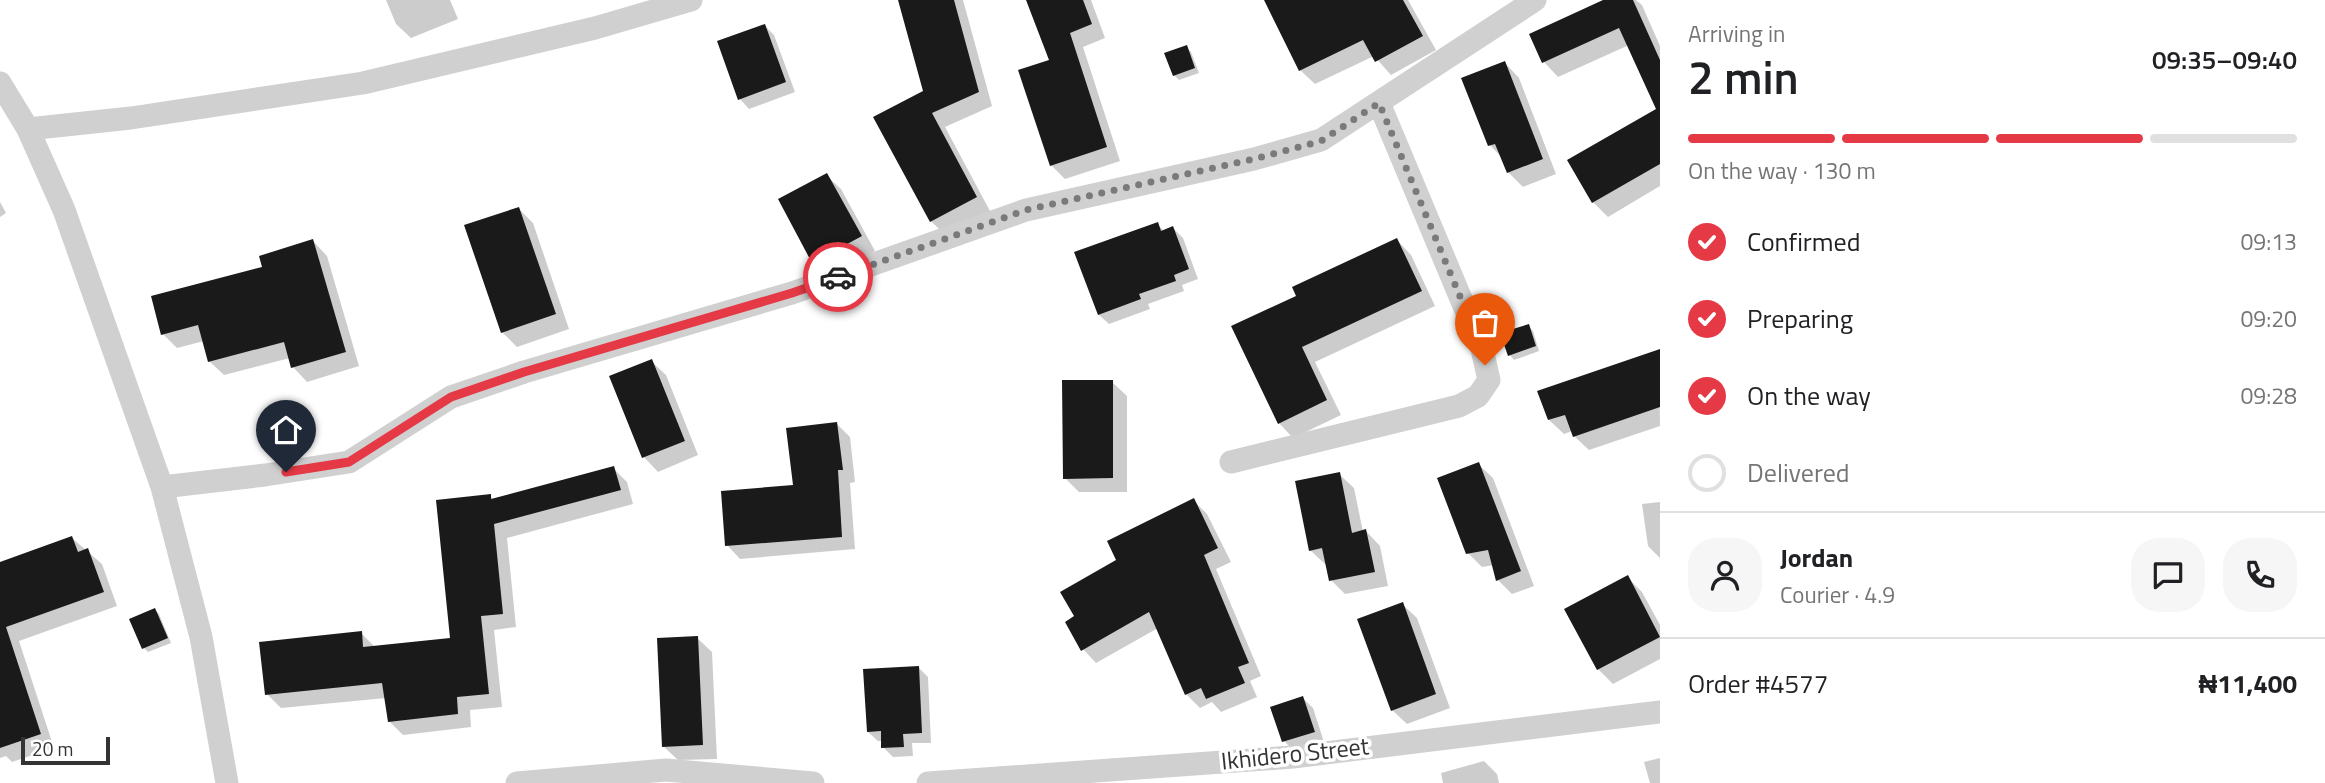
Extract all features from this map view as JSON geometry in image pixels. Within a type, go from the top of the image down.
[{"type":"street","points":[[28,129],[131,118],[363,83],[595,28],[691,0]]},
{"type":"street","points":[[162,487],[349,462],[451,397],[524,372],[792,293],[1026,210],[1254,159],[1321,141],[1535,0]]},
{"type":"street","points":[[0,83],[28,129],[64,210],[162,487],[201,637],[227,783]]},
{"type":"street","points":[[1231,462],[1459,406],[1478,396],[1489,380],[1482,349],[1379,103]]},
{"type":"street","name":"Ikhidero Street","points":[[928,783],[1293,757],[1660,712]]},
{"type":"street","points":[[517,783],[666,770],[813,783]]},
{"type":"building","points":[[898,0],[954,0],[979,92],[932,113],[977,197],[930,222],[873,117],[923,91]]},
{"type":"building","points":[[1026,0],[1083,0],[1092,24],[1070,33],[1107,147],[1050,166],[1018,70],[1049,60]]},
{"type":"building","points":[[1264,0],[1403,0],[1423,36],[1375,62],[1363,40],[1299,71]]},
{"type":"building","points":[[1603,0],[1633,0],[1660,60],[1660,164],[1592,203],[1567,160],[1656,109],[1619,28],[1542,63],[1529,34]]},
{"type":"building","points":[[765,24],[786,82],[738,100],[717,41]]},
{"type":"building","points":[[1187,45],[1195,68],[1173,76],[1164,53]]},
{"type":"building","points":[[1505,61],[1543,159],[1507,173],[1495,144],[1488,146],[1461,78]]},
{"type":"building","points":[[827,173],[862,236],[812,263],[778,199]]},
{"type":"building","points":[[519,207],[556,314],[501,333],[464,225]]},
{"type":"building","points":[[1158,222],[1161,231],[1173,226],[1189,269],[1174,275],[1176,281],[1139,294],[1141,299],[1098,315],[1074,252]]},
{"type":"building","points":[[1397,238],[1422,291],[1302,347],[1327,400],[1278,424],[1231,326],[1296,296],[1292,287]]},
{"type":"building","points":[[313,239],[346,352],[291,368],[284,342],[208,362],[198,325],[161,335],[151,296],[262,267],[259,256]]},
{"type":"building","points":[[1529,324],[1536,346],[1508,356],[1500,333]]},
{"type":"building","points":[[1660,349],[1660,407],[1573,437],[1565,415],[1548,420],[1537,391]]},
{"type":"building","points":[[652,359],[685,441],[642,458],[609,376]]},
{"type":"building","points":[[1062,380],[1113,380],[1113,478],[1063,479]]},
{"type":"building","points":[[837,422],[843,470],[838,470],[842,537],[725,546],[721,491],[793,485],[786,428]]},
{"type":"building","points":[[1479,462],[1521,571],[1496,581],[1488,550],[1466,554],[1437,478]]},
{"type":"building","points":[[614,466],[621,490],[494,524],[503,614],[481,616],[489,694],[457,697],[458,714],[388,722],[382,683],[265,695],[259,642],[362,631],[363,647],[450,638],[436,500],[491,494],[491,499]]},
{"type":"building","points":[[1340,472],[1352,533],[1366,529],[1375,572],[1329,581],[1322,548],[1309,551],[1295,481]]},
{"type":"building","points":[[1194,498],[1218,548],[1204,555],[1249,663],[1238,667],[1245,683],[1206,699],[1201,688],[1185,695],[1149,612],[1081,651],[1065,622],[1074,616],[1060,592],[1116,560],[1107,541]]},
{"type":"building","points":[[72,536],[78,552],[88,548],[104,592],[6,627],[41,734],[0,748],[0,562]]},
{"type":"building","points":[[1628,575],[1660,637],[1597,670],[1564,609]]},
{"type":"building","points":[[1403,602],[1436,694],[1391,711],[1357,619]]},
{"type":"building","points":[[155,608],[168,638],[142,649],[129,619]]},
{"type":"building","points":[[698,636],[703,745],[662,747],[657,638]]},
{"type":"building","points":[[919,666],[922,733],[903,734],[904,747],[881,748],[881,731],[867,732],[863,669]]},
{"type":"building","points":[[1303,696],[1315,732],[1282,742],[1270,707]]},
{"type":"way so far","points":[[838,277],[1026,210],[1254,159],[1321,141],[1379,103],[1482,349],[1485,365]]},
{"type":"route","points":[[286,472],[349,462],[451,397],[524,372],[838,277]]}]
